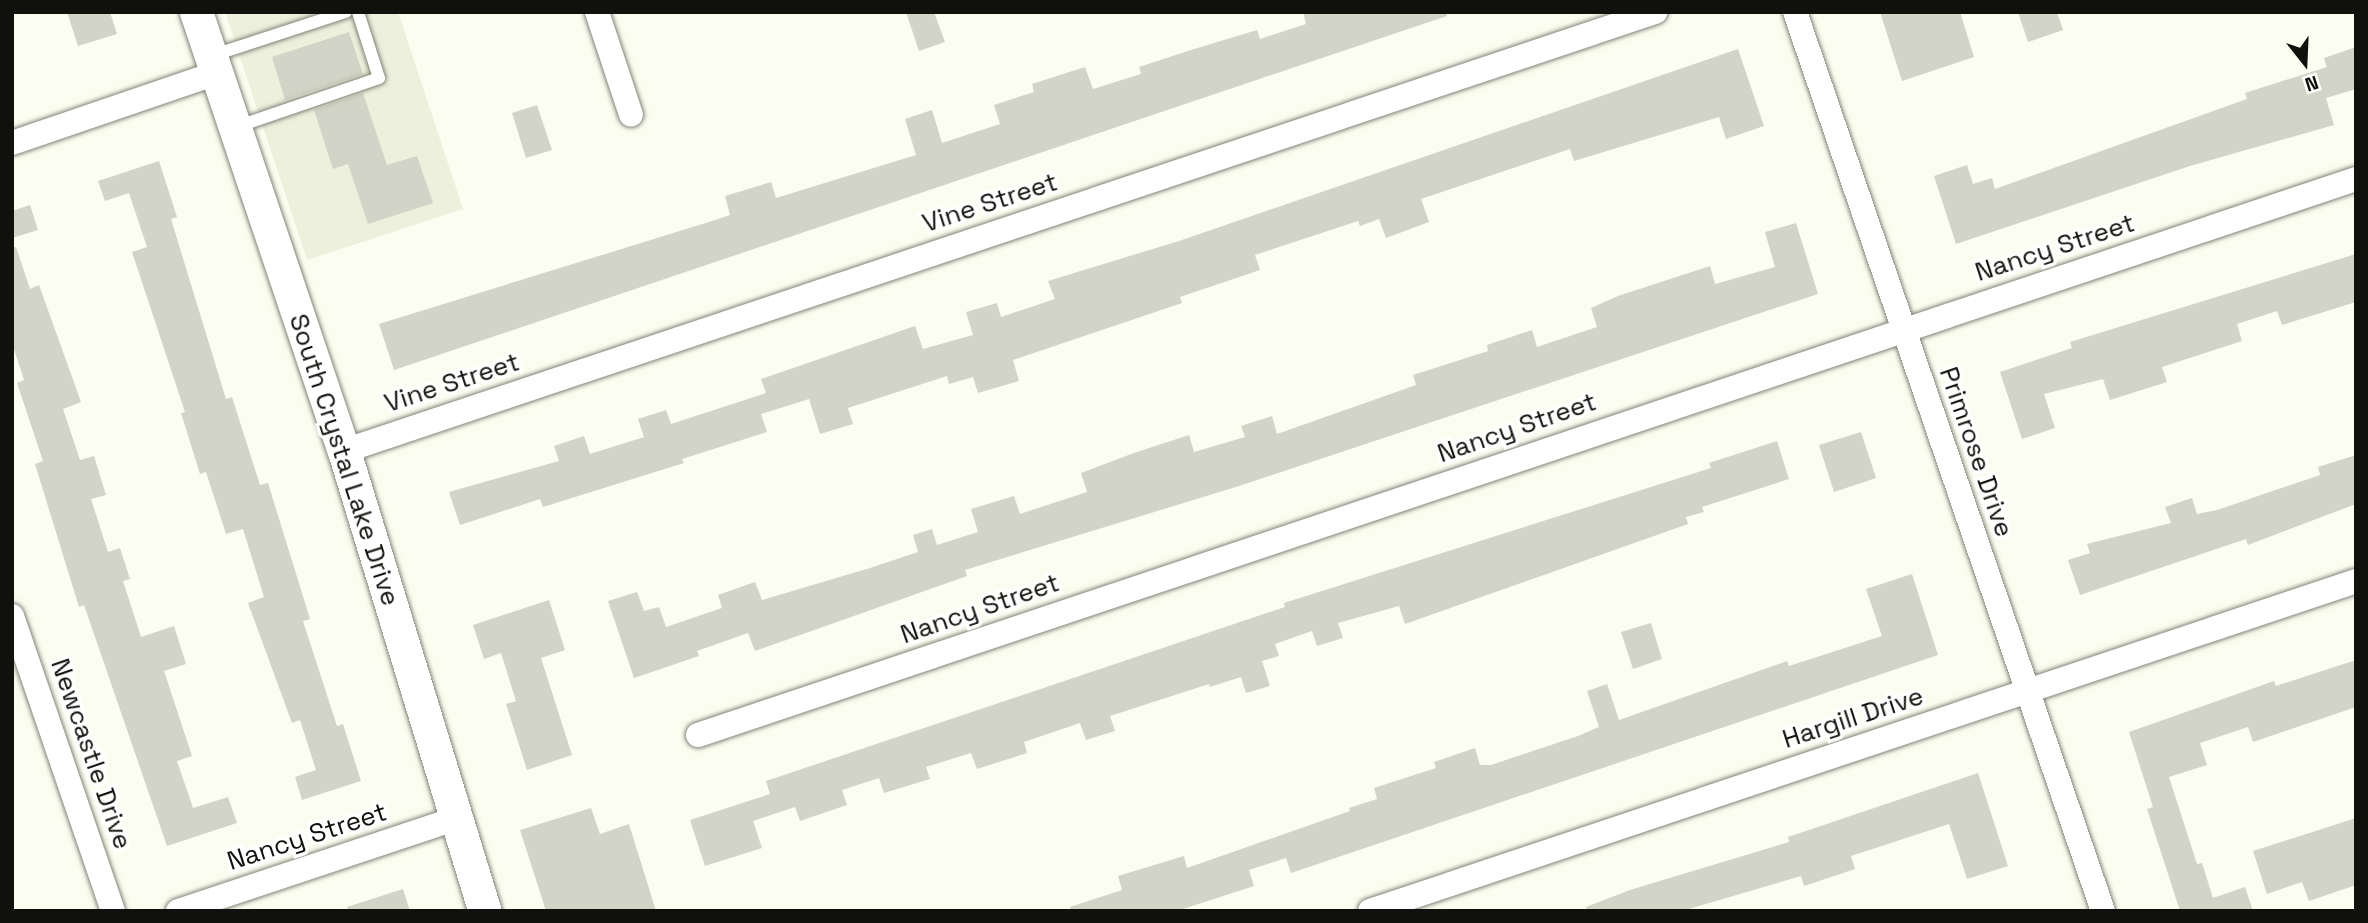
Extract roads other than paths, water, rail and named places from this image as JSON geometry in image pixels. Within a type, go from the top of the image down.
[{"type":"street","name":"South Crystal Lake Drive","points":[[197,12],[344,451],[454,819],[485,911]]},
{"type":"street","points":[[597,12],[631,115]]},
{"type":"street","name":"Vine Street","points":[[344,451],[1655,12]]},
{"type":"street","name":"Primrose Drive","points":[[1795,12],[2103,911]]},
{"type":"street","points":[[12,143],[214,64]]},
{"type":"street","name":"Nancy Street","points":[[698,735],[2356,179]]},
{"type":"street","name":"Hargill Drive","points":[[1370,911],[2356,581]]},
{"type":"street","name":"Newcastle Drive","points":[[12,617],[113,911]]},
{"type":"street","name":"Nancy Street","points":[[178,911],[454,819]]},
{"type":"lane","points":[[214,64],[346,12]]},
{"type":"lane","points":[[235,127],[379,78],[358,12]]}]
